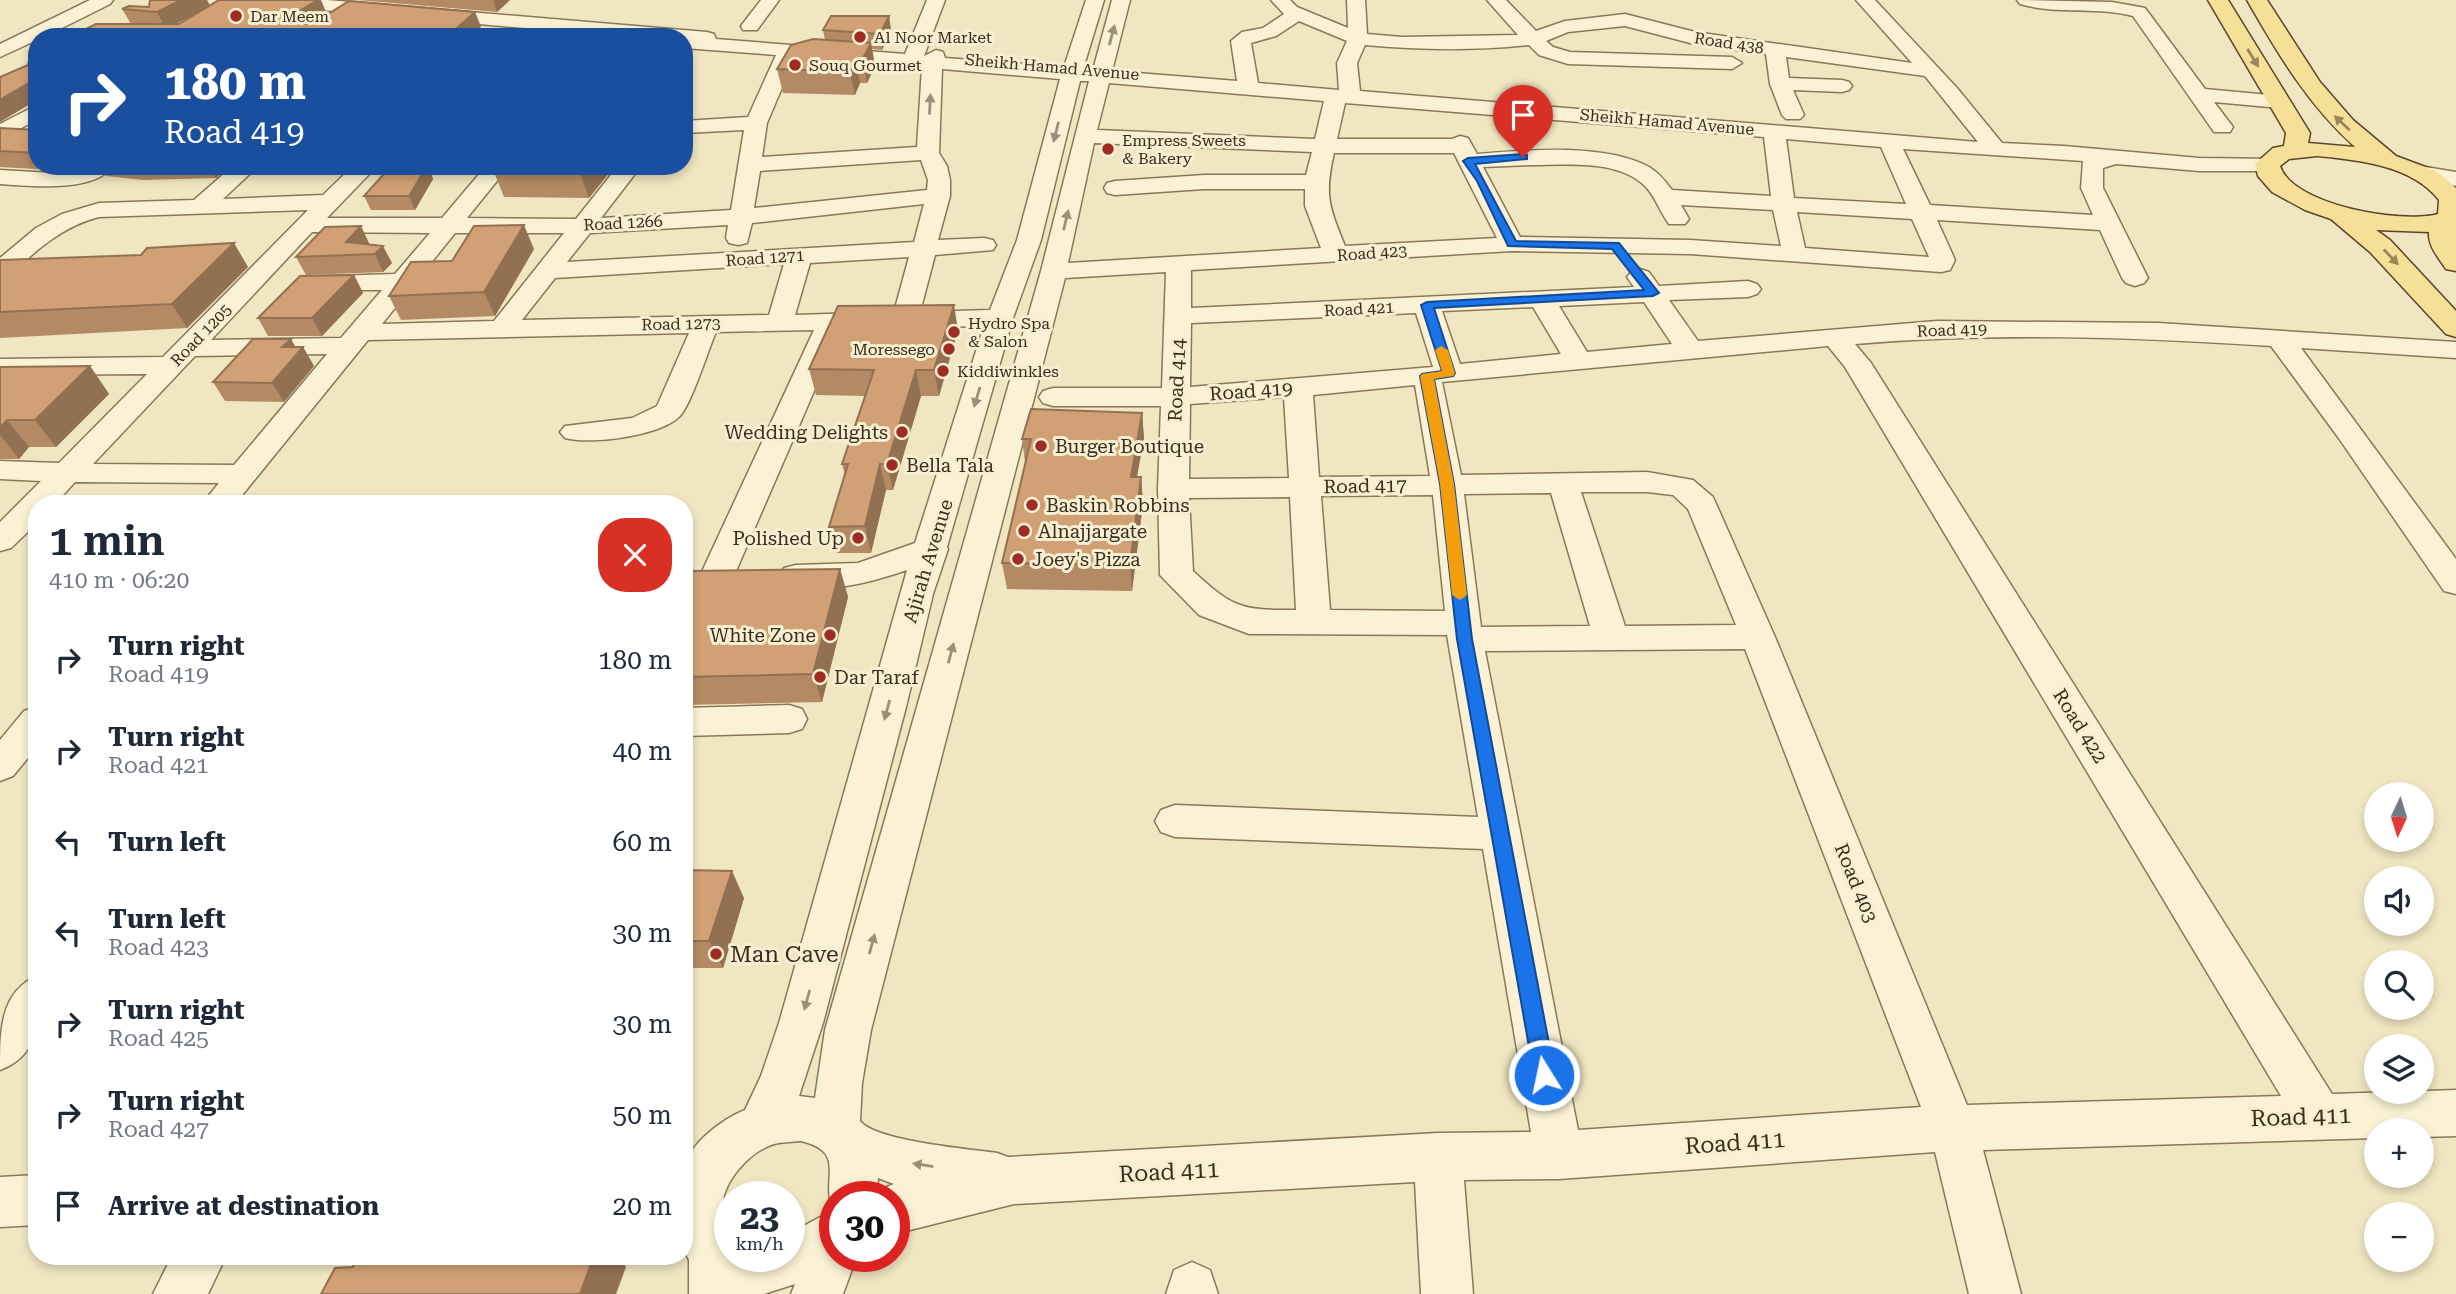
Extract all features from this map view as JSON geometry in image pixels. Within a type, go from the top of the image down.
[{"type":"main road","points":[[2218,0],[2298,133],[2295,150]]},
{"type":"main road","points":[[2257,0],[2324,106],[2365,144],[2396,163]]},
{"type":"main road","points":[[2450,219],[2410,225],[2381,223],[2338,214],[2292,194],[2271,177],[2267,164],[2281,153],[2295,150],[2342,151],[2369,155],[2420,173],[2452,198],[2454,206],[2450,219],[2442,242],[2456,262]]},
{"type":"main road","points":[[2338,214],[2380,246],[2456,328]]},
{"type":"street","points":[[49,27],[104,0]]},
{"type":"street","name":"Sheikh Hamad Avenue","points":[[264,0],[584,28]]},
{"type":"street","points":[[753,34],[770,0]]},
{"type":"street","points":[[905,320],[938,196],[936,166],[928,153],[924,58],[936,0]]},
{"type":"street","name":"Ajirah Avenue","points":[[855,1181],[855,1162],[841,1136],[839,1083],[848,1030],[1033,389],[1054,271],[1085,136],[1087,72],[1095,0]]},
{"type":"street","name":"Ajirah Avenue","points":[[704,1252],[698,1220],[701,1188],[725,1142],[783,1079],[801,1023],[888,707],[916,594],[932,549],[1000,318],[1087,72],[1121,0]]},
{"type":"street","name":"Road 438","points":[[1280,0],[1297,14],[1358,39],[1416,43],[1495,43],[1533,39],[1565,27],[1625,20],[1694,38],[1777,67],[1929,71]]},
{"type":"street","points":[[1336,255],[1317,206],[1316,182],[1324,146],[1343,96],[1347,63],[1358,39],[1356,0]]},
{"type":"street","points":[[1496,0],[1546,51],[1568,58],[1777,67],[1842,86]]},
{"type":"street","points":[[1610,0],[1625,20]]},
{"type":"street","points":[[1865,0],[1950,92],[1996,150]]},
{"type":"street","points":[[2026,0],[2040,5],[2119,7],[2139,12],[2222,127]]},
{"type":"street","name":"Sheikh Hamad Avenue","points":[[240,2],[510,22],[554,28]]},
{"type":"street","points":[[325,24],[347,12]]},
{"type":"street","points":[[1248,88],[1241,41],[1249,36],[1274,30],[1297,14]]},
{"type":"street","points":[[49,27],[62,28]]},
{"type":"street","name":"Sheikh Hamad Avenue","points":[[693,37],[753,34],[924,58]]},
{"type":"street","points":[[0,51],[28,37]]},
{"type":"street","name":"Sheikh Hamad Avenue","points":[[693,43],[924,58],[1213,85],[1996,150],[2031,149],[2216,166],[2267,164]]},
{"type":"street","points":[[734,261],[756,122],[788,50]]},
{"type":"street","points":[[0,56],[24,58]]},
{"type":"street","points":[[1777,67],[1793,115]]},
{"type":"street","points":[[2197,94],[2280,102]]},
{"type":"street","points":[[0,134],[28,105]]},
{"type":"street","points":[[1456,105],[1465,153],[1482,181],[1512,244]]},
{"type":"street","points":[[693,126],[756,122]]},
{"type":"street","points":[[1774,130],[1783,203],[1795,256]]},
{"type":"street","points":[[0,134],[28,136]]},
{"type":"street","points":[[1085,136],[1557,158],[1630,166],[1644,173],[1666,197],[1690,247]]},
{"type":"street","points":[[1888,139],[1922,213]]},
{"type":"street","name":"Sheikh Hamad Avenue","points":[[1996,150],[2031,159],[2203,175],[2292,194]]},
{"type":"street","points":[[749,165],[928,153]]},
{"type":"street","points":[[2115,158],[2092,164],[2092,188],[2135,278]]},
{"type":"street","points":[[2420,173],[2456,179]]},
{"type":"street","points":[[0,177],[61,181],[83,175]]},
{"type":"street","points":[[201,206],[237,175]]},
{"type":"street","name":"Road 1205","points":[[46,495],[357,175]]},
{"type":"street","points":[[226,495],[491,175]]},
{"type":"street","points":[[502,328],[623,175]]},
{"type":"street","points":[[1115,188],[1204,182],[1316,182]]},
{"type":"street","name":"Road 1266","points":[[306,225],[583,226],[741,217],[938,196]]},
{"type":"street","points":[[1666,197],[2108,223]]},
{"type":"street","points":[[3,265],[58,223],[75,214],[99,210],[330,202]]},
{"type":"street","points":[[780,322],[809,255],[837,208]]},
{"type":"street","name":"Road 423","points":[[1054,271],[1512,244],[1690,247],[1941,265],[1943,260],[1922,213]]},
{"type":"street","name":"Road 1271","points":[[546,271],[984,245]]},
{"type":"street","points":[[1615,246],[1653,293],[1690,350]]},
{"type":"street","points":[[236,257],[276,256]]},
{"type":"street","points":[[1291,258],[1307,311]]},
{"type":"street","points":[[3,265],[50,261]]},
{"type":"street","name":"Road 414","points":[[1179,265],[1180,316],[1173,489],[1177,575],[1211,607],[1249,622],[1314,622]]},
{"type":"street","points":[[298,282],[402,282]]},
{"type":"street","name":"Road 421","points":[[1180,316],[1748,289]]},
{"type":"street","points":[[1542,300],[1579,360]]},
{"type":"street","points":[[1427,305],[1438,375],[1464,631],[1559,1155]]},
{"type":"street","name":"Road 1273","points":[[0,367],[181,356],[502,328],[1000,318]]},
{"type":"street","points":[[832,321],[700,578],[861,574],[932,549]]},
{"type":"street","points":[[575,432],[641,426],[657,420],[669,411],[706,323]]},
{"type":"street","name":"Road 419","points":[[1033,389],[1175,397],[1937,329],[2031,328],[2279,338],[2456,350]]},
{"type":"street","points":[[2279,338],[2349,431],[2456,583]]},
{"type":"street","name":"Road 422","points":[[1836,339],[1857,363],[2320,1117]]},
{"type":"street","points":[[1298,388],[1314,622],[1611,637],[1758,636]]},
{"type":"street","points":[[0,470],[243,474]]},
{"type":"street","name":"Road 417","points":[[1173,489],[1647,482],[1682,487]]},
{"type":"street","points":[[1563,483],[1611,637]]},
{"type":"street","name":"Road 403","points":[[1682,487],[1702,504],[1758,636],[1953,1128],[1995,1294]]},
{"type":"street","name":"Road 1205","points":[[0,541],[28,513]]},
{"type":"street","points":[[861,574],[916,594]]},
{"type":"street","points":[[693,722],[789,719]]},
{"type":"street","points":[[1175,821],[1500,834]]},
{"type":"street","points":[[0,1049],[28,1009]]},
{"type":"street","name":"Road 411","points":[[910,1205],[1014,1180],[1438,1157],[1559,1155],[1953,1128],[2456,1113]]},
{"type":"street","name":"Road 411","points":[[725,1142],[789,1116],[815,1119],[841,1136],[895,1161],[1014,1180]]},
{"type":"street","points":[[1438,1157],[1447,1294]]},
{"type":"street","points":[[0,1202],[28,1200]]},
{"type":"street","points":[[704,1252],[734,1265],[760,1270],[786,1265],[819,1244]]},
{"type":"street","points":[[180,1294],[196,1265]]},
{"type":"street","points":[[817,1294],[825,1272]]},
{"type":"building","points":[[150,0],[181,0],[157,12],[122,9],[129,6],[149,7]]},
{"type":"building","points":[[219,0],[318,0],[286,19],[288,24],[312,24],[349,1],[475,12],[457,28],[88,28],[96,24],[179,24]]},
{"type":"building","points":[[831,16],[889,16],[880,34],[823,30]]},
{"type":"building","points":[[813,39],[871,43],[862,60],[856,60],[850,72],[777,69],[791,45]]},
{"type":"building","points":[[28,65],[28,83],[0,100],[0,77]]},
{"type":"building","points":[[0,128],[28,130],[28,153],[0,151]]},
{"type":"building","points":[[383,175],[422,175],[409,196],[364,196]]},
{"type":"building","points":[[524,225],[484,292],[389,296],[411,262],[452,261],[474,226]]},
{"type":"building","points":[[361,226],[346,242],[383,246],[375,254],[296,257],[325,227]]},
{"type":"building","points":[[234,243],[172,304],[0,312],[0,260],[141,255],[147,248]]},
{"type":"building","points":[[354,275],[312,318],[258,318],[300,276]]},
{"type":"building","points":[[954,305],[934,370],[916,370],[887,464],[880,464],[865,526],[829,527],[848,464],[842,464],[874,370],[809,369],[838,306]]},
{"type":"building","points":[[253,339],[291,339],[282,347],[303,347],[272,383],[213,382]]},
{"type":"building","points":[[90,366],[35,420],[7,420],[0,428],[0,367]]},
{"type":"building","points":[[1031,409],[1142,413],[1131,477],[1141,477],[1130,565],[1002,563],[1031,439],[1022,439]]},
{"type":"building","points":[[840,569],[813,674],[693,677],[693,571]]},
{"type":"building","points":[[693,870],[732,871],[709,941],[693,941]]},
{"type":"building","points":[[591,1265],[580,1294],[321,1294],[335,1268]]},
{"type":"slow traffic","points":[[1441,350],[1449,373],[1427,376],[1447,484],[1460,595]]},
{"type":"place","name":"Dar Meem","points":[[236,16]]},
{"type":"place","name":"Al Noor Market","points":[[860,37]]},
{"type":"place","name":"Souq Gourmet","points":[[795,65]]},
{"type":"place","name":"Empress Sweets & Bakery","points":[[1108,149]]},
{"type":"place","name":"Hydro Spa & Salon","points":[[954,332]]},
{"type":"place","name":"Moressego","points":[[949,349]]},
{"type":"place","name":"Kiddiwinkles","points":[[943,371]]},
{"type":"place","name":"Wedding Delights","points":[[902,432]]},
{"type":"place","name":"Burger Boutique","points":[[1041,446]]},
{"type":"place","name":"Bella Tala","points":[[892,465]]},
{"type":"place","name":"Baskin Robbins","points":[[1032,505]]},
{"type":"place","name":"Alnajjargate","points":[[1024,531]]},
{"type":"place","name":"Polished Up","points":[[858,538]]},
{"type":"place","name":"Joey's Pizza","points":[[1018,559]]},
{"type":"place","name":"White Zone","points":[[830,635]]},
{"type":"place","name":"Dar Taraf","points":[[820,677]]},
{"type":"place","name":"Man Cave","points":[[716,954]]},
{"type":"route","points":[[1523,157],[1468,161],[1482,181],[1512,244],[1615,246],[1653,293],[1427,305],[1449,373],[1427,376],[1447,484],[1465,639],[1544,1075]]}]
